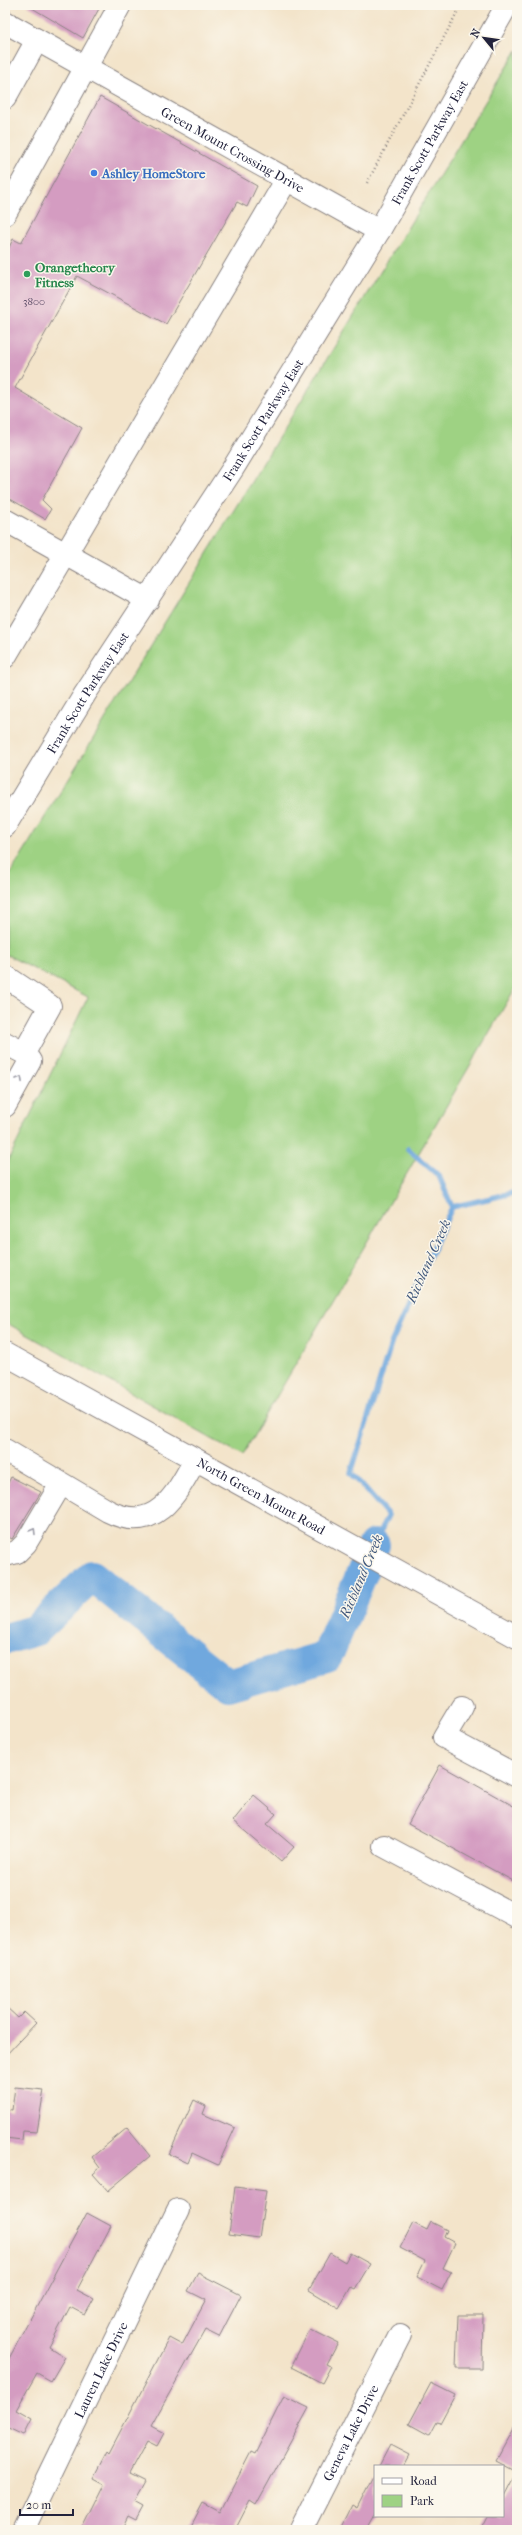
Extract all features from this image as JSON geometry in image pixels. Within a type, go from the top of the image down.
[{"type":"street","points":[[5,214],[120,5]]},
{"type":"street","name":"Frank Scott Parkway East","points":[[5,826],[85,694],[232,470],[379,231],[507,5]]},
{"type":"street","name":"Green Mount Crossing Drive","points":[[5,22],[379,231]]},
{"type":"street","points":[[5,98],[37,40]]},
{"type":"street","points":[[5,657],[287,179]]},
{"type":"street","points":[[5,520],[148,600]]},
{"type":"street","points":[[5,976],[50,1006],[14,1048],[30,1061],[5,1106]]},
{"type":"street","name":"North Green Mount Road","points":[[5,1354],[517,1637]]},
{"type":"street","points":[[5,1450],[115,1515],[138,1518],[152,1515],[176,1495],[195,1460]]},
{"type":"street","points":[[5,1555],[17,1552],[26,1543],[61,1484]]},
{"type":"street","points":[[462,1707],[444,1737],[517,1776]]},
{"type":"street","points":[[384,1846],[517,1917]]},
{"type":"street","name":"Lauren Lake Drive","points":[[23,2530],[178,2210]]},
{"type":"street","name":"Geneva Lake Drive","points":[[301,2530],[400,2335]]},
{"type":"path","points":[[368,183],[461,5]]},
{"type":"green space","points":[[517,50],[517,985],[242,1456],[5,1322],[5,1167],[88,997],[5,954],[5,882]]},
{"type":"building","points":[[27,5],[101,5],[83,38]]},
{"type":"building","points":[[100,97],[257,186],[247,207],[237,202],[166,324],[77,276],[15,388],[82,428],[42,500],[51,509],[45,519],[5,496],[5,256],[13,239],[21,243]]},
{"type":"building","points":[[11,1477],[41,1492],[12,1539],[5,1535],[5,1489]]},
{"type":"building","points":[[440,1765],[517,1808],[517,1883],[408,1824]]},
{"type":"building","points":[[254,1795],[276,1814],[267,1824],[294,1847],[281,1862],[233,1821]]},
{"type":"building","points":[[5,2006],[18,2018],[24,2012],[36,2023],[5,2056]]},
{"type":"building","points":[[15,2087],[44,2090],[37,2132],[23,2131],[22,2140],[5,2138],[5,2109],[12,2110]]},
{"type":"building","points":[[194,2100],[206,2106],[203,2114],[235,2128],[218,2165],[192,2153],[188,2163],[169,2154]]},
{"type":"building","points":[[127,2128],[150,2156],[108,2191],[93,2174],[100,2168],[92,2157]]},
{"type":"building","points":[[235,2187],[266,2191],[259,2238],[229,2234]]},
{"type":"building","points":[[87,2213],[111,2226],[77,2290],[94,2299],[85,2315],[70,2307],[49,2347],[65,2357],[51,2381],[37,2373],[16,2410],[32,2419],[24,2435],[7,2427],[5,2430],[5,2366]]},
{"type":"building","points":[[431,2222],[447,2230],[444,2237],[455,2243],[443,2268],[451,2272],[442,2290],[417,2277],[425,2261],[400,2248],[413,2223],[427,2230]]},
{"type":"building","points":[[330,2253],[345,2262],[350,2253],[370,2264],[355,2289],[351,2287],[339,2308],[309,2290]]},
{"type":"building","points":[[198,2273],[241,2295],[219,2337],[205,2330],[151,2426],[164,2433],[157,2446],[147,2441],[129,2474],[145,2482],[134,2502],[143,2507],[136,2520],[128,2516],[121,2530],[81,2530],[104,2484],[93,2478],[106,2453],[108,2455],[169,2338],[182,2345],[206,2300],[188,2291]]},
{"type":"building","points":[[458,2315],[483,2315],[482,2368],[456,2368]]},
{"type":"building","points":[[310,2329],[338,2343],[327,2364],[331,2366],[322,2383],[291,2367]]},
{"type":"building","points":[[431,2383],[455,2395],[440,2423],[436,2422],[429,2435],[409,2424]]},
{"type":"building","points":[[284,2396],[309,2408],[256,2505],[250,2501],[235,2530],[189,2530],[203,2503],[220,2512],[251,2452],[255,2454]]},
{"type":"building","points":[[517,2422],[517,2472],[496,2461]]},
{"type":"building","points":[[390,2445],[409,2455],[404,2465],[380,2465]]},
{"type":"building","points":[[517,2473],[517,2520],[512,2530],[480,2530],[486,2517],[504,2517],[504,2498]]},
{"type":"building","points":[[374,2475],[374,2514],[365,2530],[340,2530],[352,2506],[357,2509]]},
{"type":"waterway","points":[[408,1149],[439,1176],[452,1207]]},
{"type":"waterway","name":"Richland Creek","points":[[452,1207],[517,1192]]},
{"type":"waterway","name":"Richland Creek","points":[[374,1545],[388,1515],[351,1473],[392,1341],[452,1207]]},
{"type":"waterway","name":"Richland Creek","points":[[5,1639],[36,1630],[92,1576],[228,1685],[327,1656],[374,1545]]},
{"type":"place","name":"Ashley HomeStore","points":[[94,173]]},
{"type":"place","name":"Orangetheory Fitness","points":[[27,274]]}]
